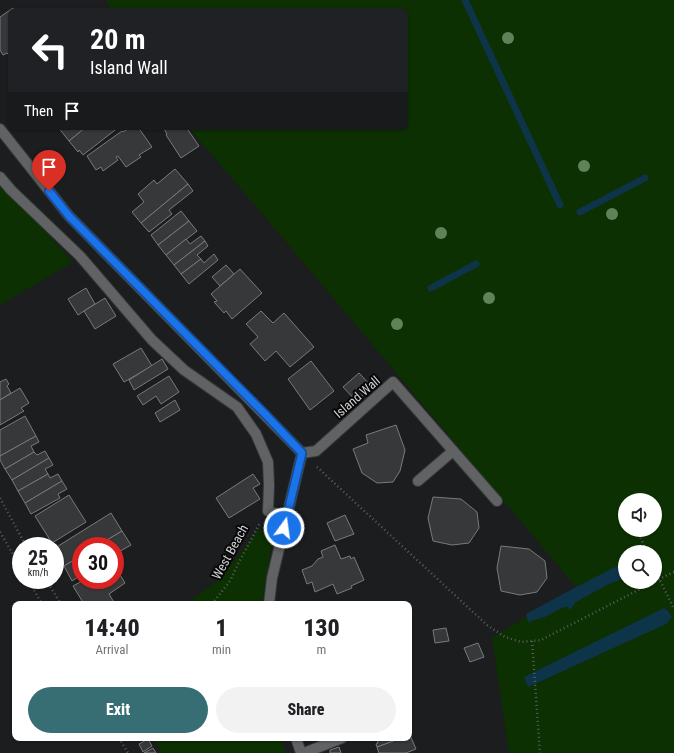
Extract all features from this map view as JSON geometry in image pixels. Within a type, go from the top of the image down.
[{"type":"street","points":[[0,129],[69,216],[302,453],[272,578],[269,601]]},
{"type":"street","points":[[0,177],[11,190],[80,256],[152,340],[184,370],[237,407],[256,434],[268,462],[268,511],[287,516]]},
{"type":"street","name":"Island Wall","points":[[302,453],[316,451],[393,382],[498,501]]},
{"type":"street","points":[[418,481],[453,450]]},
{"type":"street","points":[[297,741],[302,753],[334,741]]},
{"type":"path","points":[[302,453],[487,625],[505,637],[521,642],[541,640],[640,589]]},
{"type":"path","points":[[0,498],[21,537]]},
{"type":"path","name":"West Beach","points":[[214,601],[230,581],[268,511]]},
{"type":"path","points":[[0,532],[12,553]]},
{"type":"path","points":[[662,578],[674,572]]},
{"type":"path","points":[[662,585],[674,609]]},
{"type":"path","points":[[33,589],[40,601]]},
{"type":"path","points":[[52,589],[59,601]]},
{"type":"path","points":[[532,641],[540,753]]},
{"type":"path","points":[[121,741],[128,753]]},
{"type":"green space","points":[[106,0],[674,0],[674,753],[509,753],[492,638],[576,587],[191,130],[408,130],[408,8],[110,8]]},
{"type":"green space","points":[[0,182],[73,262],[0,305]]},
{"type":"green space","points":[[260,528],[272,543],[262,601],[191,601],[219,579]]},
{"type":"green space","points":[[155,741],[282,741],[285,753],[162,753]]},
{"type":"water","points":[[618,566],[618,581],[576,602],[570,610],[568,607],[564,607],[545,617],[528,622],[526,614]]},
{"type":"water","points":[[664,608],[672,617],[666,624],[528,687],[524,677]]},
{"type":"building","points":[[8,11],[8,54],[3,55],[0,50],[0,17]]},
{"type":"building","points":[[60,130],[82,130],[69,141]]},
{"type":"building","points":[[82,130],[115,130],[83,155],[79,150],[78,152],[69,141]]},
{"type":"building","points":[[126,130],[140,130],[152,147],[139,155],[141,157],[126,167],[118,156],[116,157],[118,160],[103,171],[101,167],[96,170],[87,156],[122,131],[123,132]]},
{"type":"building","points":[[165,130],[188,130],[199,146],[181,158],[166,135],[167,134]]},
{"type":"building","points":[[175,169],[188,184],[141,223],[132,212],[144,202],[138,194],[154,180],[157,184]]},
{"type":"building","points":[[188,184],[193,191],[169,210],[172,214],[149,232],[141,223]]},
{"type":"building","points":[[181,211],[189,221],[158,245],[151,235]]},
{"type":"building","points":[[189,221],[197,231],[166,255],[158,245]]},
{"type":"building","points":[[201,236],[205,241],[174,265],[166,255],[186,239],[190,244]]},
{"type":"building","points":[[205,241],[208,246],[197,255],[201,259],[181,274],[174,265]]},
{"type":"building","points":[[214,254],[218,260],[189,284],[181,274],[201,259],[204,263]]},
{"type":"building","points":[[226,265],[234,274],[220,286],[212,277]]},
{"type":"building","points":[[240,269],[262,293],[232,319],[226,311],[224,313],[214,302],[217,301],[211,294]]},
{"type":"building","points":[[86,288],[95,304],[78,315],[68,299]]},
{"type":"building","points":[[105,298],[116,316],[95,329],[84,311]]},
{"type":"building","points":[[261,311],[273,323],[284,313],[314,347],[290,367],[276,351],[265,361],[250,344],[258,337],[246,324]]},
{"type":"building","points":[[141,348],[152,366],[124,382],[113,364]]},
{"type":"building","points":[[162,359],[168,369],[134,390],[129,380]]},
{"type":"building","points":[[311,361],[334,391],[310,410],[288,379]]},
{"type":"building","points":[[359,373],[372,387],[356,401],[343,387]]},
{"type":"building","points":[[169,376],[179,392],[161,404],[156,396],[143,405],[137,396]]},
{"type":"building","points":[[6,379],[9,384],[7,386],[11,393],[0,400],[0,382]]},
{"type":"building","points":[[20,388],[29,403],[21,408],[24,411],[0,425],[0,400]]},
{"type":"building","points":[[175,400],[180,410],[160,422],[155,413]]},
{"type":"building","points":[[25,416],[36,436],[0,456],[0,430]]},
{"type":"building","points":[[396,425],[405,450],[400,471],[393,482],[377,483],[362,473],[353,449],[368,443],[366,435]]},
{"type":"building","points":[[36,436],[39,442],[31,446],[34,452],[5,469],[0,460],[0,456]]},
{"type":"building","points":[[45,451],[49,458],[12,480],[5,469],[34,452],[37,455]]},
{"type":"building","points":[[49,458],[53,465],[45,469],[48,474],[18,491],[12,480]]},
{"type":"building","points":[[48,474],[50,478],[58,474],[62,481],[25,503],[18,491]]},
{"type":"building","points":[[253,474],[260,484],[253,488],[260,499],[229,518],[216,498]]},
{"type":"building","points":[[62,481],[67,489],[58,494],[60,498],[31,514],[25,503]]},
{"type":"building","points":[[69,495],[86,522],[62,537],[48,537],[35,516]]},
{"type":"building","points":[[433,497],[461,499],[477,512],[479,528],[469,543],[452,545],[433,541],[428,518]]},
{"type":"building","points":[[111,513],[122,531],[112,537],[73,537]]},
{"type":"building","points":[[345,515],[354,534],[335,541],[327,523]]},
{"type":"building","points":[[122,531],[131,545],[124,549],[124,537],[112,537]]},
{"type":"building","points":[[72,537],[72,561],[64,566],[64,542]]},
{"type":"building","points":[[335,545],[341,559],[350,556],[351,559],[354,557],[364,580],[351,586],[352,588],[337,594],[333,584],[315,592],[312,582],[307,584],[302,570],[312,566],[318,559],[323,557],[321,551]]},
{"type":"building","points":[[501,546],[529,549],[545,561],[547,578],[537,592],[520,595],[501,591],[497,568]]},
{"type":"building","points":[[72,561],[72,581],[64,566]]},
{"type":"building","points":[[75,589],[116,589],[109,594],[113,601],[82,601]]},
{"type":"building","points":[[446,628],[449,641],[435,643],[433,630]]},
{"type":"building","points":[[478,643],[484,657],[470,662],[464,648]]},
{"type":"building","points":[[412,740],[416,749],[406,753],[379,753],[377,747],[393,741],[412,741]]},
{"type":"building","points":[[144,741],[149,741],[152,746],[143,752],[139,744]]},
{"type":"building","points":[[377,741],[393,741],[377,747],[376,744],[378,743]]},
{"type":"building","points":[[339,747],[341,753],[330,753],[330,750]]},
{"type":"building","points":[[153,748],[156,753],[144,753]]},
{"type":"waterway","points":[[465,0],[560,205]]},
{"type":"waterway","points":[[580,212],[645,178]]},
{"type":"waterway","points":[[431,288],[476,264]]},
{"type":"route","points":[[49,191],[69,216],[302,453],[284,528]]}]
